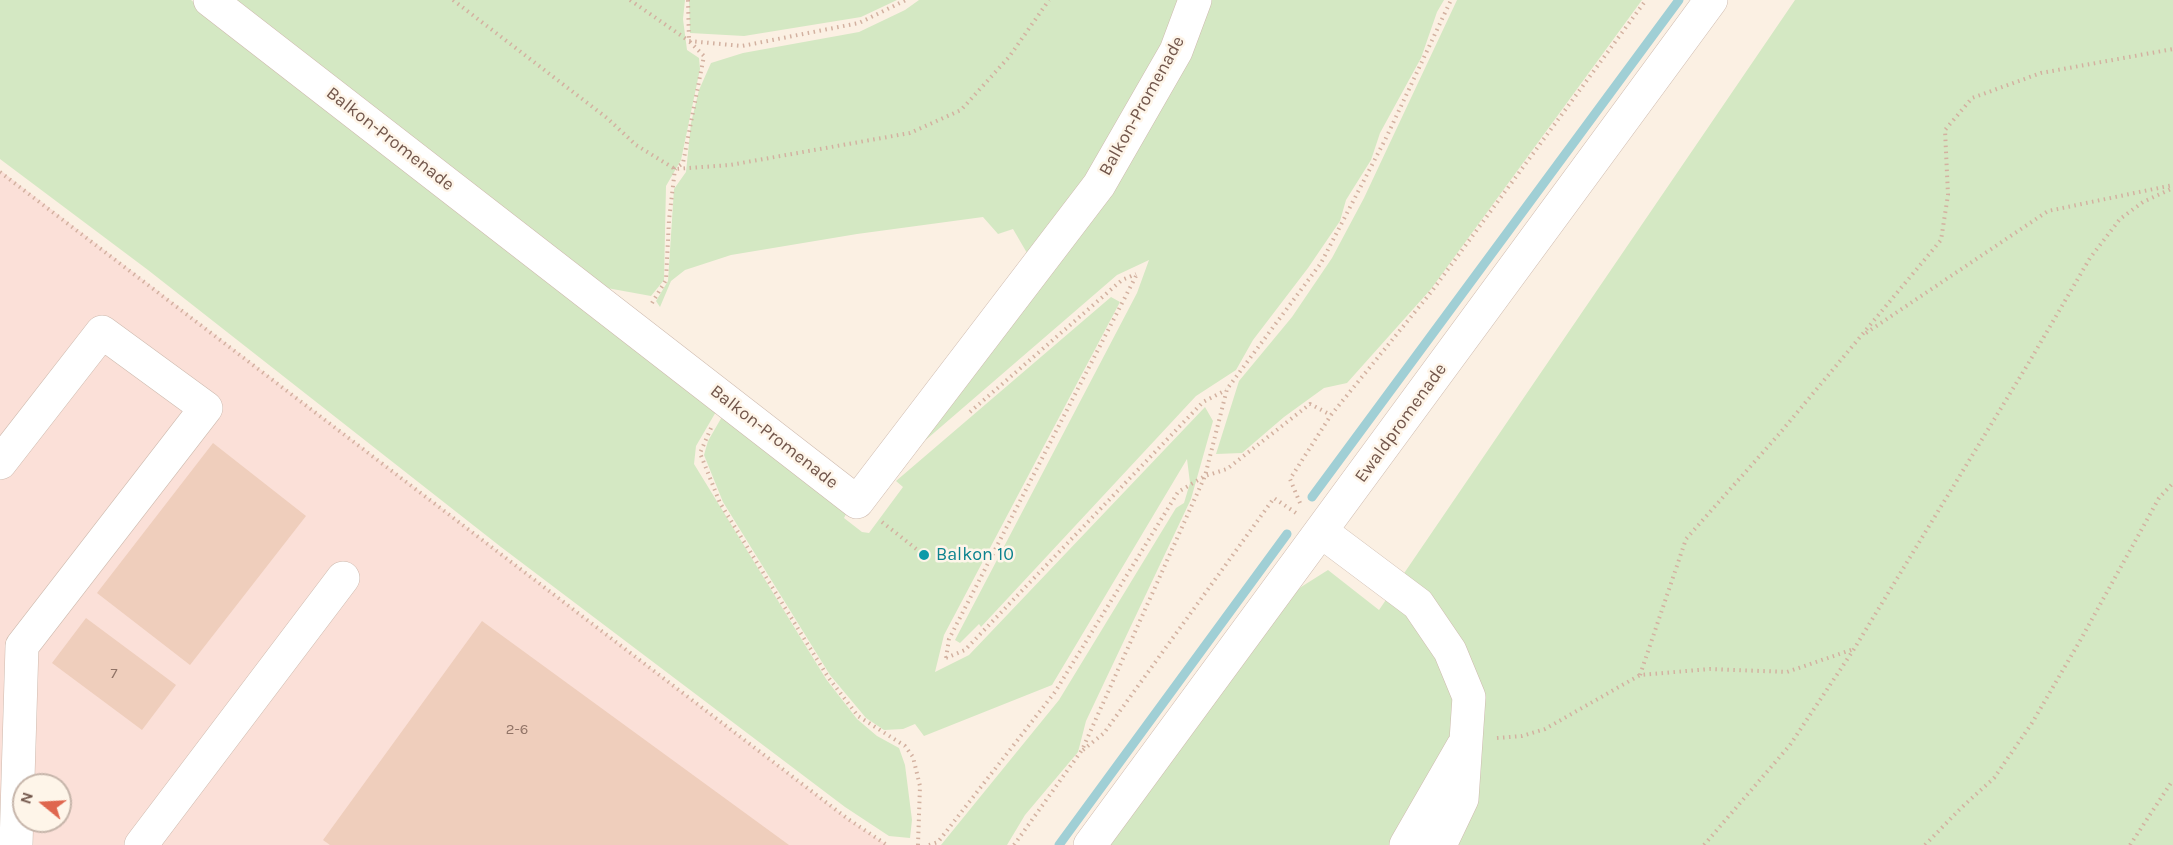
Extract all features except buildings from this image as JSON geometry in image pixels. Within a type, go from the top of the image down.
[{"type":"lane","name":"Balkon-Promenade","points":[[210,0],[857,502],[1099,184],[1176,51],[1195,0]]},
{"type":"lane","name":"Ewaldpromenade","points":[[1090,845],[1711,0]]},
{"type":"lane","points":[[0,463],[102,332],[206,408],[22,646],[10,729],[16,845]]},
{"type":"lane","points":[[1322,532],[1418,604],[1450,651],[1469,697],[1462,799],[1440,845]]},
{"type":"lane","points":[[141,845],[343,578]]},
{"type":"lane","points":[[1406,845],[1467,740]]},
{"type":"path","points":[[453,0],[607,118],[636,145],[675,169],[730,165],[910,132],[961,110],[1009,57],[1049,0]]},
{"type":"path","points":[[630,0],[689,42],[704,56],[683,163],[675,169],[669,220],[666,280],[634,330]]},
{"type":"path","points":[[688,0],[689,42]]},
{"type":"path","points":[[689,42],[742,46],[809,35],[859,23],[906,0]]},
{"type":"path","points":[[1014,845],[1082,750],[1204,476],[1227,389],[1321,263],[1386,138],[1451,0]]},
{"type":"path","points":[[1082,750],[1104,733],[1274,498],[1298,515],[1302,509],[1290,479],[1331,415],[1432,291],[1646,0]]},
{"type":"path","points":[[1640,675],[1686,538],[1780,433],[1941,240],[1948,195],[1946,130],[1972,98],[2041,73],[2173,49]]},
{"type":"path","points":[[0,172],[848,819],[887,845]]},
{"type":"path","points":[[1860,337],[2048,211],[2173,186]]},
{"type":"path","points":[[1704,845],[1790,745],[1854,649],[2090,258],[2120,219],[2173,186]]},
{"type":"path","points":[[964,417],[1122,279],[1137,274],[949,639],[946,658],[965,650],[1203,402],[1227,389]]},
{"type":"path","points":[[729,402],[707,434],[700,453],[720,503],[840,693],[858,716],[905,746],[913,757],[921,786],[918,845]]},
{"type":"path","points":[[929,845],[938,842],[1055,692],[1178,492],[1204,476],[1227,470],[1310,404],[1331,415]]},
{"type":"path","points":[[1925,845],[1994,778],[2054,686],[2159,498],[2173,483]]},
{"type":"path","points":[[873,514],[924,555]]},
{"type":"path","points":[[1467,740],[1522,736],[1545,729],[1640,675],[1710,669],[1786,672],[1854,649]]},
{"type":"path","points":[[2130,845],[2173,780]]},
{"type":"shaded area","points":[[0,170],[848,819],[887,845],[0,845]]},
{"type":"green space","points":[[0,0],[191,0],[581,299],[717,410],[696,446],[694,464],[826,679],[857,719],[877,736],[899,748],[905,765],[912,820],[910,838],[889,836],[845,807],[501,547],[148,270],[0,159]]},
{"type":"green space","points":[[227,0],[685,0],[683,19],[687,50],[699,58],[700,69],[681,160],[666,186],[664,280],[651,296],[596,286]]},
{"type":"green space","points":[[689,0],[897,0],[861,17],[744,36],[690,33]]},
{"type":"green space","points":[[919,0],[1186,0],[1107,148],[1027,253],[1013,229],[998,234],[983,217],[857,234],[731,255],[685,270],[671,281],[660,307],[656,301],[668,281],[674,189],[686,172],[691,123],[699,90],[711,63],[743,53],[859,32],[905,10]]},
{"type":"green space","points":[[1209,0],[1444,0],[1437,12],[1421,58],[1380,133],[1371,160],[1346,200],[1340,221],[1308,268],[1253,340],[1236,370],[1196,396],[981,627],[979,624],[960,643],[955,640],[1137,293],[1149,260],[1117,275],[906,457]]},
{"type":"green space","points":[[1457,0],[1642,0],[1431,289],[1347,383],[1324,388],[1284,417],[1242,453],[1216,454],[1239,381],[1292,317],[1332,258],[1364,198]]},
{"type":"green space","points":[[1795,0],[2173,0],[2173,845],[1105,845],[1279,608],[1301,587],[1328,570],[1379,610]]},
{"type":"green space","points":[[1111,297],[1120,302],[944,635],[935,672],[969,655],[1205,407],[1213,421],[1191,499],[1086,721],[1078,752],[1025,815],[1007,845],[941,845],[1059,700],[1176,508],[1184,503],[1190,483],[1187,459],[1052,685],[924,736],[915,724],[903,729],[884,730],[866,718],[830,675],[723,502],[704,455],[708,441],[723,415],[847,512],[844,518],[862,532],[869,533],[903,487],[896,481]]},
{"type":"waterway","points":[[1312,497],[1679,0]]},
{"type":"waterway","points":[[1059,845],[1287,534]]},
{"type":"place","name":"Balkon 10","points":[[924,555]]}]
